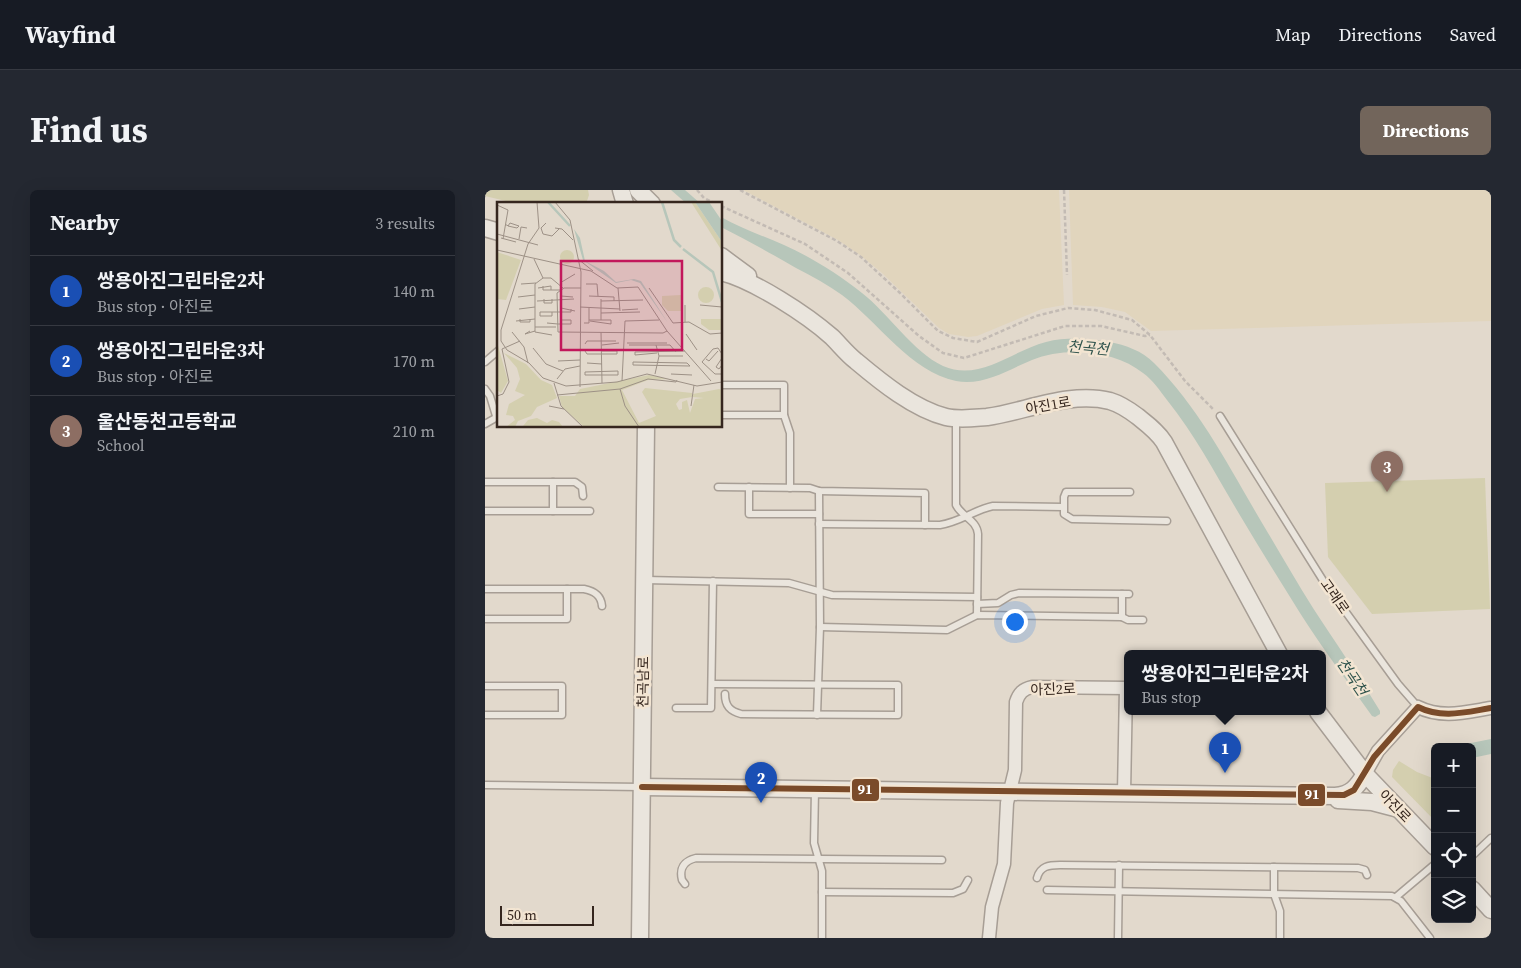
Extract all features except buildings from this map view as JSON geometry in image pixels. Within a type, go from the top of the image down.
[{"type":"street","points":[[638,190],[650,202]]},
{"type":"street","points":[[723,258],[767,292]]},
{"type":"street","name":"아진1로","points":[[723,273],[767,292],[790,306],[831,337],[855,360],[909,400],[937,414],[956,418],[994,416],[1057,402],[1084,399],[1103,400],[1117,404],[1142,420],[1156,431],[1164,442],[1277,650]]},
{"type":"street","name":"천곡남로","points":[[640,938],[645,428]]},
{"type":"street","name":"아진2로","points":[[989,938],[992,907],[1004,864],[1006,812],[1015,770],[1016,702],[1021,692],[1032,687],[1124,688]]},
{"type":"street","points":[[641,787],[1344,795],[1354,790],[1378,751],[1419,707],[1425,711],[1447,715],[1491,708]]},
{"type":"street","points":[[1124,793],[1126,715]]},
{"type":"street","points":[[1320,715],[1365,774]]},
{"type":"street","name":"아진로","points":[[1365,774],[1431,844]]},
{"type":"street","points":[[1301,795],[1372,802],[1397,808]]},
{"type":"street","points":[[1476,893],[1491,910]]},
{"type":"lane","points":[[485,362],[497,352]]},
{"type":"lane","points":[[723,385],[784,385],[784,415],[790,433],[790,488]]},
{"type":"lane","points":[[485,389],[490,396],[497,416],[485,424]]},
{"type":"lane","points":[[723,415],[784,415]]},
{"type":"lane","name":"고래로","points":[[1220,416],[1324,582],[1398,684],[1419,707]]},
{"type":"lane","points":[[956,418],[956,505],[958,510],[974,523],[978,530],[977,615]]},
{"type":"lane","points":[[485,482],[570,482],[579,484],[583,491],[583,496]]},
{"type":"lane","points":[[553,482],[553,512]]},
{"type":"lane","points":[[718,487],[809,488],[819,490],[925,493],[925,525]]},
{"type":"lane","points":[[749,487],[749,514],[819,514]]},
{"type":"lane","points":[[817,715],[820,627],[819,490]]},
{"type":"lane","points":[[1130,492],[1069,492],[1064,495],[1063,507],[1066,516],[1073,519],[1167,521]]},
{"type":"lane","points":[[819,524],[949,524],[985,507],[1063,507]]},
{"type":"lane","points":[[485,511],[590,512]]},
{"type":"lane","points":[[644,580],[789,583],[800,584],[832,595],[998,603],[1011,595],[1019,593],[1125,594],[1122,617]]},
{"type":"lane","points":[[676,708],[711,708],[713,581]]},
{"type":"lane","points":[[485,588],[591,591],[601,600],[602,606]]},
{"type":"lane","points":[[485,619],[567,619],[567,589]]},
{"type":"lane","points":[[820,627],[947,630],[977,615],[1122,617],[1128,620],[1143,620]]},
{"type":"lane","points":[[712,684],[898,685],[897,715],[736,713],[731,711],[726,704],[725,694]]},
{"type":"lane","points":[[485,686],[562,686],[562,715],[485,715]]},
{"type":"lane","points":[[485,785],[641,787]]},
{"type":"lane","points":[[815,788],[814,843],[822,871],[822,938]]},
{"type":"lane","points":[[1476,852],[1491,838]]},
{"type":"lane","points":[[685,884],[682,880],[682,868],[689,859],[696,858],[942,860]]},
{"type":"lane","points":[[1037,878],[1041,869],[1049,866],[1358,868],[1365,870],[1367,875]]},
{"type":"lane","points":[[1118,938],[1119,866]]},
{"type":"lane","points":[[1274,867],[1274,894],[1280,911],[1279,938]]},
{"type":"lane","points":[[1397,898],[1431,868]]},
{"type":"lane","points":[[822,892],[953,893],[963,889],[968,880]]},
{"type":"lane","points":[[1047,890],[1392,896],[1401,901],[1430,938]]},
{"type":"path","points":[[697,190],[704,198],[712,202]]},
{"type":"path","points":[[740,190],[837,241],[861,258],[938,331],[953,338],[977,342],[1036,316],[1068,308],[1095,310],[1132,320],[1150,335],[1185,381],[1220,416]]},
{"type":"path","points":[[1064,190],[1067,275]]},
{"type":"path","points":[[723,207],[805,244],[848,273],[919,336],[943,353],[964,358],[1065,326],[1101,326],[1145,336],[1150,335]]},
{"type":"shaded area","points":[[485,190],[588,190],[589,195],[587,202],[510,202],[485,196]]},
{"type":"shaded area","points":[[743,190],[1059,190],[1064,305],[1042,309],[977,336],[968,337],[949,334],[939,328],[882,273],[860,255],[838,240]]},
{"type":"shaded area","points":[[1069,190],[1491,190],[1491,321],[1151,331],[1125,312],[1102,307],[1073,305]]},
{"type":"shaded area","points":[[1485,478],[1490,609],[1372,614],[1328,557],[1325,483]]},
{"type":"shaded area","points":[[1399,761],[1417,772],[1431,777],[1431,817],[1392,777],[1393,770]]},
{"type":"water","points":[[671,190],[685,190],[699,202],[685,202]]},
{"type":"water","name":"천곡천","points":[[723,218],[794,250],[834,273],[872,301],[921,352],[943,366],[957,370],[983,368],[1033,346],[1054,340],[1069,339],[1115,343],[1144,355],[1172,382],[1202,423],[1301,589],[1372,698],[1380,714],[1375,717],[1372,716],[1326,652],[1270,565],[1206,457],[1178,414],[1143,373],[1132,365],[1118,359],[1104,355],[1074,352],[1045,356],[995,376],[976,381],[956,381],[940,376],[924,368],[910,357],[837,291],[723,228]]},
{"type":"water","points":[[1491,739],[1491,754],[1476,757],[1476,743],[1471,743]]},
{"type":"transit line","name":"91","points":[[642,787],[1344,795],[1354,790],[1374,757],[1418,707],[1427,711],[1445,714],[1491,708]]},
{"type":"place","name":"울산동천고등학교","points":[[1387,492]]},
{"type":"place","name":"쌍용아진그린타운2차","points":[[1225,773]]},
{"type":"place","name":"쌍용아진그린타운3차","points":[[761,803]]}]
